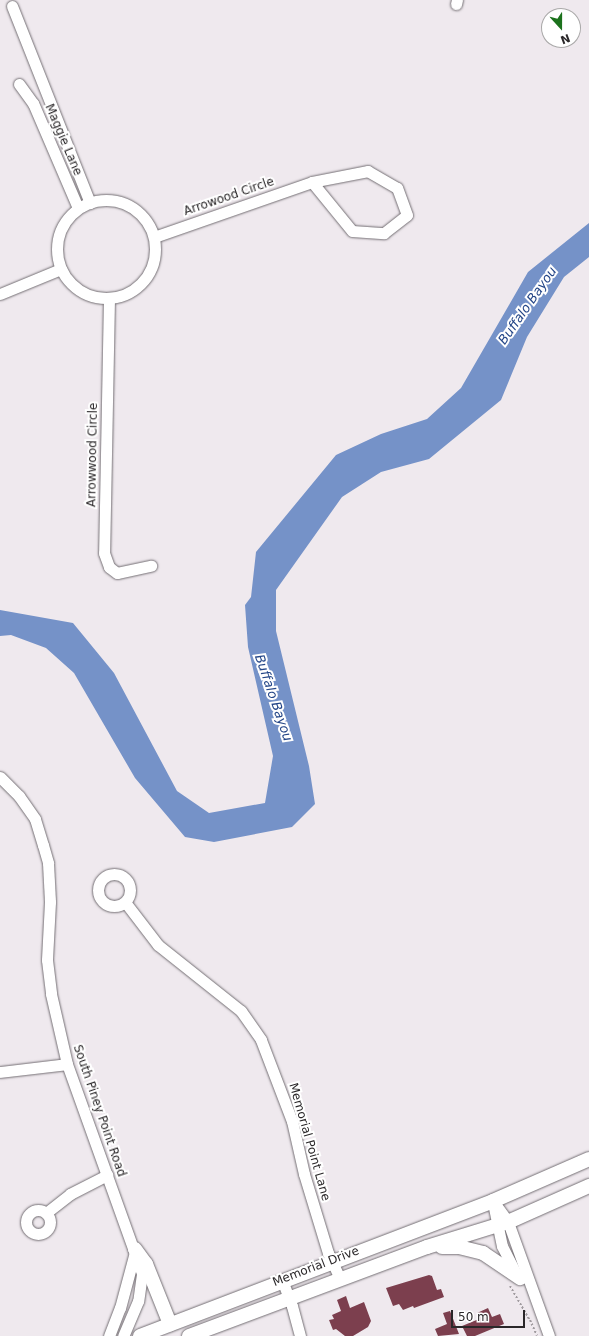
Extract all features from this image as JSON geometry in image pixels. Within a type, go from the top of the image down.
[{"type":"main road","name":"Memorial Drive","points":[[140,1336],[282,1280],[493,1200],[589,1159]]},
{"type":"main road","name":"Memorial Drive","points":[[189,1336],[289,1297],[427,1247],[502,1224],[589,1186]]},
{"type":"main road","points":[[427,1247],[459,1247],[483,1253],[514,1281]]},
{"type":"main road","points":[[135,1249],[146,1264],[170,1324]]},
{"type":"street","points":[[12,6],[90,203]]},
{"type":"street","name":"Maggie Lane","points":[[19,84],[33,104],[78,208]]},
{"type":"street","name":"Arrowood Circle","points":[[154,237],[312,182],[368,171],[397,188],[407,215],[384,233],[352,231],[312,182]]},
{"type":"street","points":[[114,201],[135,209],[146,220],[154,237],[155,256],[147,277],[126,294],[109,298],[86,294],[70,282],[61,269],[57,251],[60,232],[78,208],[90,203],[114,201]]},
{"type":"street","points":[[0,294],[61,269]]},
{"type":"street","name":"Arrowwood Circle","points":[[109,298],[104,553],[109,567],[117,572],[151,566]]},
{"type":"street","name":"South Piney Point Road","points":[[0,777],[19,796],[35,818],[48,863],[50,902],[47,960],[51,994],[67,1064],[135,1249],[142,1274],[141,1288],[123,1336]]},
{"type":"street","name":"Memorial Point Lane","points":[[125,902],[158,945],[241,1011],[261,1040],[292,1121],[304,1174],[332,1261],[340,1279]]},
{"type":"street","points":[[0,1072],[67,1064]]},
{"type":"street","points":[[46,1213],[70,1194],[107,1175]]},
{"type":"street","points":[[493,1200],[549,1336]]},
{"type":"street","points":[[502,1224],[502,1246],[514,1281],[535,1302]]},
{"type":"street","points":[[109,1336],[125,1293],[135,1249]]},
{"type":"street","points":[[282,1280],[289,1297],[300,1336]]},
{"type":"path","points":[[514,1281],[537,1336]]},
{"type":"water","name":"Buffalo Bayou","points":[[589,223],[589,257],[564,277],[527,337],[501,400],[429,459],[381,472],[342,497],[276,590],[276,631],[309,766],[315,804],[292,827],[214,842],[185,837],[135,778],[74,673],[46,648],[11,635],[0,636],[0,610],[73,623],[114,673],[177,791],[209,813],[265,803],[273,756],[248,647],[245,605],[251,597],[256,552],[336,455],[381,434],[427,419],[461,388],[528,272]]},
{"type":"building","points":[[429,1275],[432,1276],[437,1290],[441,1289],[444,1297],[414,1308],[413,1306],[403,1310],[399,1304],[393,1306],[386,1288]]},
{"type":"building","points":[[346,1296],[350,1308],[364,1302],[371,1321],[368,1327],[353,1336],[345,1336],[336,1329],[333,1330],[329,1320],[334,1319],[332,1315],[341,1311],[337,1300]]},
{"type":"building","points":[[488,1308],[492,1317],[500,1314],[504,1324],[475,1336],[467,1336],[462,1326],[479,1319],[477,1313]]},
{"type":"building","points":[[450,1311],[459,1334],[438,1336],[435,1329],[447,1324],[443,1313]]}]
